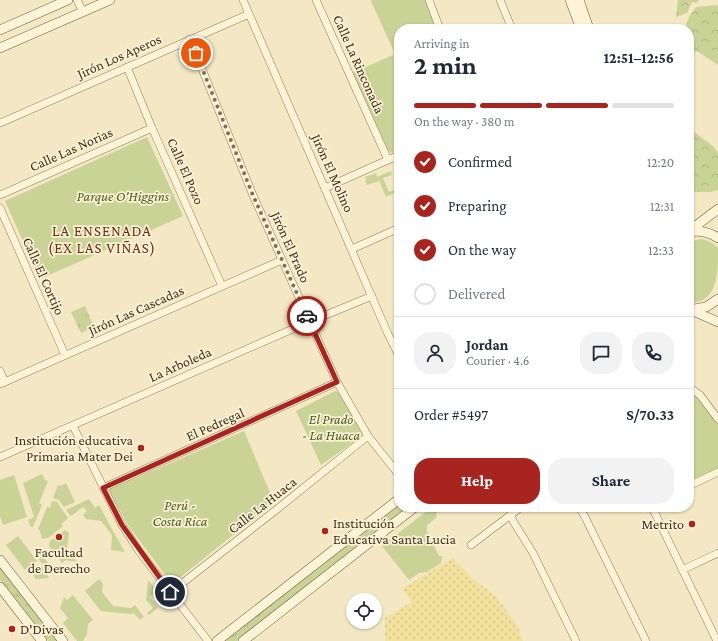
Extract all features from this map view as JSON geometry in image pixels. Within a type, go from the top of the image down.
[{"type":"street","points":[[1,27],[68,0]]},
{"type":"street","points":[[77,0],[83,12]]},
{"type":"street","points":[[0,48],[110,0]]},
{"type":"street","name":"Jirón El Molino","points":[[243,0],[394,345]]},
{"type":"street","name":"Calle La Rinconada","points":[[316,0],[388,160]]},
{"type":"street","points":[[429,0],[438,24]]},
{"type":"street","points":[[500,0],[510,24]]},
{"type":"street","points":[[570,0],[579,24]]},
{"type":"street","points":[[579,0],[588,24]]},
{"type":"street","name":"Jirón Los Aperos","points":[[0,123],[249,14]]},
{"type":"street","name":"Jirón El Prado","points":[[190,39],[252,193],[337,382],[368,436],[394,469]]},
{"type":"street","name":"Calle El Pozo","points":[[127,67],[152,128],[222,286]]},
{"type":"street","name":"Calle Las Norias","points":[[0,195],[152,128]]},
{"type":"street","points":[[326,188],[394,157]]},
{"type":"street","name":"Calle El Cortijo","points":[[0,208],[65,355]]},
{"type":"street","points":[[694,228],[718,209]]},
{"type":"street","points":[[352,249],[394,230]]},
{"type":"street","points":[[694,232],[701,231],[709,233],[718,238]]},
{"type":"street","name":"Jirón Las Cascadas","points":[[2,383],[282,260]]},
{"type":"street","name":"La Arboleda","points":[[0,457],[310,321],[372,296]]},
{"type":"street","points":[[694,309],[706,307],[718,299]]},
{"type":"street","points":[[694,312],[718,322]]},
{"type":"street","points":[[0,371],[2,383]]},
{"type":"street","name":"El Pedregal","points":[[103,488],[337,382]]},
{"type":"street","points":[[694,391],[700,395],[718,419]]},
{"type":"street","points":[[73,426],[122,525],[170,592],[208,641]]},
{"type":"street","name":"Calle La Huaca","points":[[170,592],[368,436]]},
{"type":"street","points":[[694,484],[718,472]]},
{"type":"street","points":[[217,641],[394,503]]},
{"type":"street","points":[[249,639],[409,512]]},
{"type":"street","points":[[471,544],[514,512]]},
{"type":"street","points":[[582,512],[646,641]]},
{"type":"street","points":[[654,512],[717,641]]},
{"type":"street","points":[[511,514],[513,521],[533,553],[576,641]]},
{"type":"street","points":[[682,570],[718,553]]},
{"type":"street","points":[[0,560],[63,641]]},
{"type":"street","points":[[0,587],[42,641]]},
{"type":"green space","points":[[425,0],[434,24],[394,24],[394,52],[371,1]]},
{"type":"green space","points":[[678,0],[699,0],[696,3],[692,2],[687,13],[676,17]]},
{"type":"green space","points":[[718,5],[718,65],[697,51],[694,53],[694,24],[687,24],[689,17],[696,7]]},
{"type":"green space","points":[[394,54],[394,153],[391,153],[388,150],[353,73]]},
{"type":"green space","points":[[694,132],[714,147],[718,153],[718,190],[710,192],[694,192]]},
{"type":"green space","name":"Parque O'Higgins","points":[[147,137],[183,216],[40,279],[5,201]]},
{"type":"green space","points":[[391,171],[392,175],[383,178],[389,192],[394,190],[394,193],[386,197],[378,178],[379,181],[367,185],[365,181],[367,180],[365,177],[376,173],[377,177]]},
{"type":"green space","points":[[701,239],[706,240],[718,248],[718,267],[711,292],[706,298],[699,302],[694,302],[694,241]]},
{"type":"green space","points":[[85,306],[94,327],[81,333],[71,312]]},
{"type":"green space","name":"El Prado - La Huaca","points":[[335,391],[339,393],[362,431],[362,436],[321,465],[296,411]]},
{"type":"green space","points":[[694,394],[718,424],[718,468],[694,479]]},
{"type":"green space","name":"Perú - Costa Rica","points":[[244,431],[274,502],[172,584],[128,525],[109,490]]},
{"type":"green space","points":[[42,474],[45,480],[48,481],[39,503],[42,505],[33,527],[31,527],[28,520],[34,517],[23,483]]},
{"type":"green space","points":[[14,475],[27,517],[3,525],[0,516],[0,480]]},
{"type":"green space","points":[[66,483],[75,502],[64,507],[59,500],[53,498],[58,485],[61,486]]},
{"type":"green space","points":[[89,499],[95,508],[99,505],[125,552],[111,550],[112,535],[101,521],[86,519],[83,515],[87,511],[83,507],[71,516],[66,510]]},
{"type":"green space","points":[[52,501],[57,502],[68,518],[61,524],[63,526],[48,538],[42,539],[38,529],[47,507],[50,508]]},
{"type":"green space","points":[[394,507],[394,512],[403,512],[237,641],[223,641]]},
{"type":"green space","points":[[426,512],[437,512],[436,518],[427,525],[427,532],[439,556],[442,556],[441,563],[427,572],[419,573],[409,580],[382,546]]},
{"type":"green space","points":[[65,530],[69,533],[67,548],[77,562],[66,560],[62,563],[49,546],[50,541]]},
{"type":"green space","points":[[18,536],[37,561],[25,570],[6,545]]},
{"type":"green space","points":[[39,552],[54,570],[47,575],[49,578],[36,579],[33,575],[44,566],[35,555]]},
{"type":"green space","points":[[0,566],[59,641],[48,641],[0,580]]},
{"type":"green space","points":[[99,579],[103,584],[102,592],[113,606],[131,608],[135,605],[144,617],[140,620],[134,613],[101,611],[85,591]]},
{"type":"green space","points":[[148,580],[157,591],[150,597],[158,608],[149,615],[147,613],[153,608],[146,600]]},
{"type":"green space","points":[[73,595],[93,620],[88,624],[87,634],[83,641],[77,641],[63,623],[68,618],[60,608],[64,597],[67,600]]},
{"type":"sand","points":[[453,558],[473,579],[495,595],[517,625],[523,641],[385,641],[385,618],[412,602],[402,589]]},
{"type":"way so far","points":[[196,53],[252,193],[307,316]]},
{"type":"place","name":"Institución educativa Primaria Mater Dei","points":[[141,448]]},
{"type":"place","name":"Metrito","points":[[692,524]]},
{"type":"place","name":"Institución Educativa Santa Lucia","points":[[325,531]]},
{"type":"place","name":"Facultad de Derecho","points":[[59,537]]},
{"type":"place","name":"D'Divas","points":[[12,629]]},
{"type":"district","name":"LA ENSENADA (EX LAS VIÑAS)","points":[[102,240]]},
{"type":"route","points":[[170,592],[139,551],[122,525],[103,488],[241,427],[337,382],[307,316]]}]
